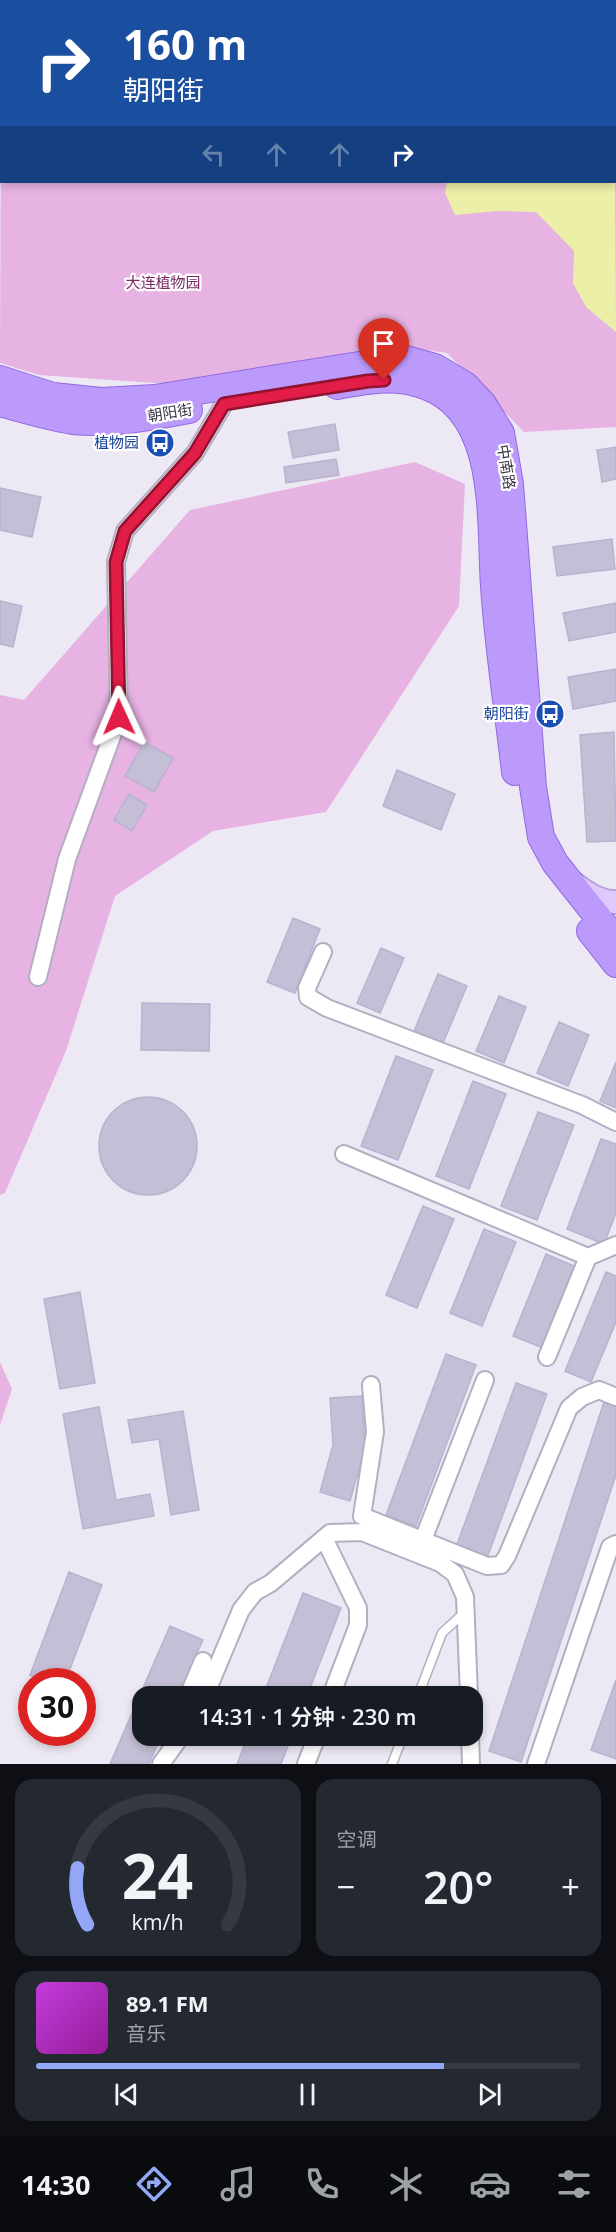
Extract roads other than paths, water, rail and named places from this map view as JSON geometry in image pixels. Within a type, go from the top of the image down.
[{"type":"main road","name":"中南路","points":[[0,379],[53,396],[101,401],[154,398],[402,358],[435,367],[465,385],[483,404],[501,433],[510,484],[533,787],[541,837],[555,863],[616,940]]},
{"type":"main road","name":"朝阳街","points":[[0,404],[74,421],[108,422],[368,381],[399,380],[414,383],[439,394],[457,408],[471,426],[487,472],[491,501],[494,587],[522,825],[538,866],[616,964]]},
{"type":"main road","points":[[566,878],[587,892],[610,903],[616,902]]},
{"type":"street","points":[[38,977],[67,859],[119,717],[116,562],[125,531],[195,453],[224,404]]},
{"type":"street","points":[[323,952],[307,988],[308,997],[327,1008],[582,1105],[616,1122]]},
{"type":"street","points":[[345,1154],[588,1257]]},
{"type":"street","points":[[547,1357],[588,1257],[616,1245]]},
{"type":"street","points":[[423,1540],[485,1380]]},
{"type":"street","points":[[371,1385],[375,1432],[362,1516],[487,1566],[501,1565],[507,1556],[569,1408],[582,1397],[599,1390],[616,1397]]},
{"type":"street","points":[[209,1686],[242,1610],[255,1592],[271,1583],[330,1533],[362,1532],[440,1563],[455,1574],[465,1597],[469,1686]]},
{"type":"street","points":[[324,1538],[358,1608],[358,1625],[335,1686]]},
{"type":"street","points":[[537,1764],[610,1547],[616,1544]]},
{"type":"street","points":[[192,1686],[203,1661]]},
{"type":"street","points":[[161,1763],[168,1746]]},
{"type":"street","points":[[161,1763],[174,1746]]},
{"type":"street","points":[[306,1764],[313,1746]]},
{"type":"street","points":[[470,1746],[471,1764]]},
{"type":"lane","points":[[421,1686],[442,1633],[465,1612]]},
{"type":"lane","points":[[392,1764],[399,1746]]},
{"type":"place","name":"植物园","points":[[160,443]]},
{"type":"place","name":"朝阳街","points":[[550,714]]},
{"type":"park label","name":"大连植物园","points":[[163,283]]}]
